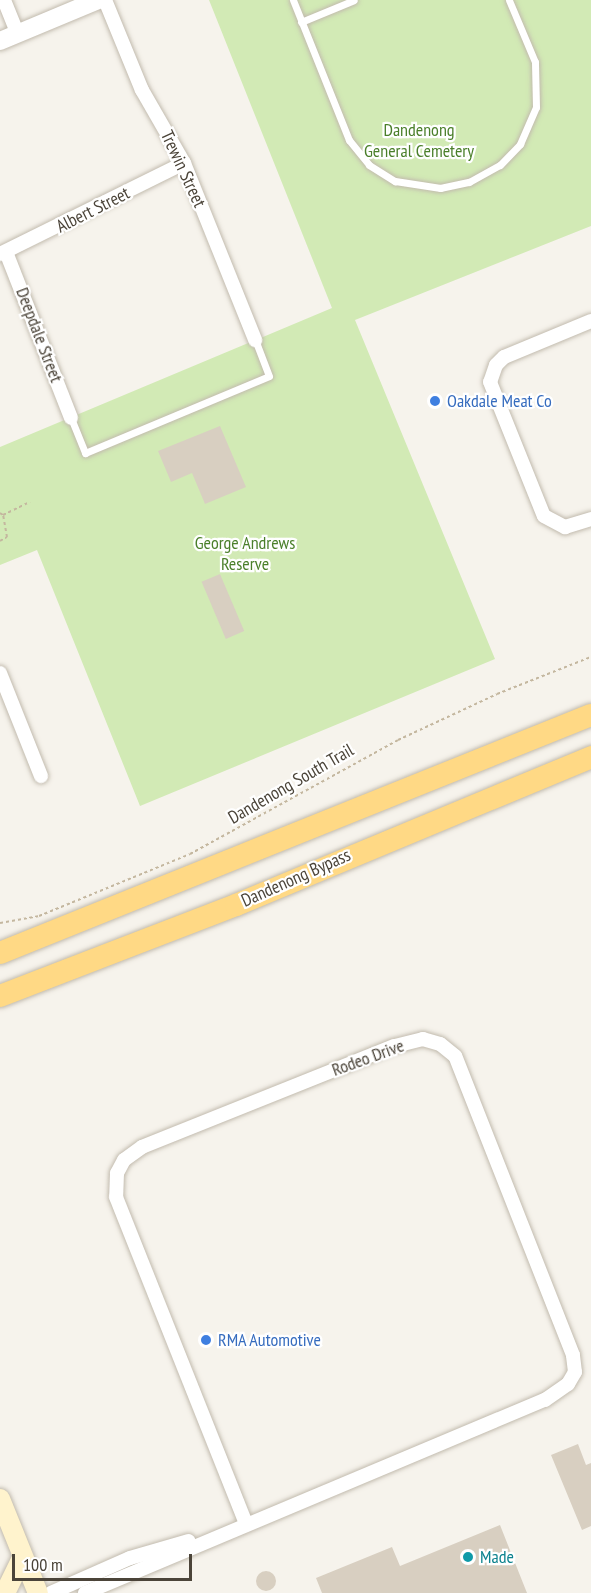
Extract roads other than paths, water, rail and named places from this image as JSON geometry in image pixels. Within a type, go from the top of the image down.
[{"type":"highway","points":[[0,953],[591,715]]},
{"type":"highway","name":"Dandenong Bypass","points":[[0,996],[236,905],[591,757]]},
{"type":"main road","points":[[0,1499],[38,1593]]},
{"type":"main road","points":[[5,1593],[22,1558]]},
{"type":"street","points":[[4,0],[18,34]]},
{"type":"street","points":[[0,41],[98,0]]},
{"type":"street","name":"Trewin Street","points":[[105,0],[142,90],[184,163],[255,340]]},
{"type":"street","name":"Albert Street","points":[[3,253],[184,163]]},
{"type":"street","name":"Deepdale Street","points":[[3,253],[71,418]]},
{"type":"street","points":[[591,321],[504,357],[493,370],[490,381],[544,516],[565,527],[591,519]]},
{"type":"street","points":[[0,673],[41,776]]},
{"type":"street","name":"Rodeo Drive","points":[[85,1593],[222,1533],[545,1400],[560,1393],[575,1372],[573,1355],[455,1056],[440,1044],[423,1039],[394,1046],[142,1148],[124,1160],[117,1173],[116,1197],[246,1523]]},
{"type":"street","name":"Rodeo Drive","points":[[51,1593],[130,1558],[222,1533]]},
{"type":"lane","points":[[293,0],[349,141],[369,165],[395,182],[440,188],[469,182],[500,165],[520,144],[536,107],[535,62],[509,0]]},
{"type":"lane","points":[[301,22],[354,0]]},
{"type":"lane","points":[[71,418],[85,453],[237,390],[269,376],[255,340]]},
{"type":"place","name":"Oakdale Meat Co","points":[[435,401]]},
{"type":"place","name":"RMA Automotive","points":[[206,1340]]},
{"type":"place","name":"Made","points":[[468,1557]]},
{"type":"park label","name":"Dandenong General Cemetery","points":[[419,141]]},
{"type":"park label","name":"George Andrews Reserve","points":[[245,554]]}]
